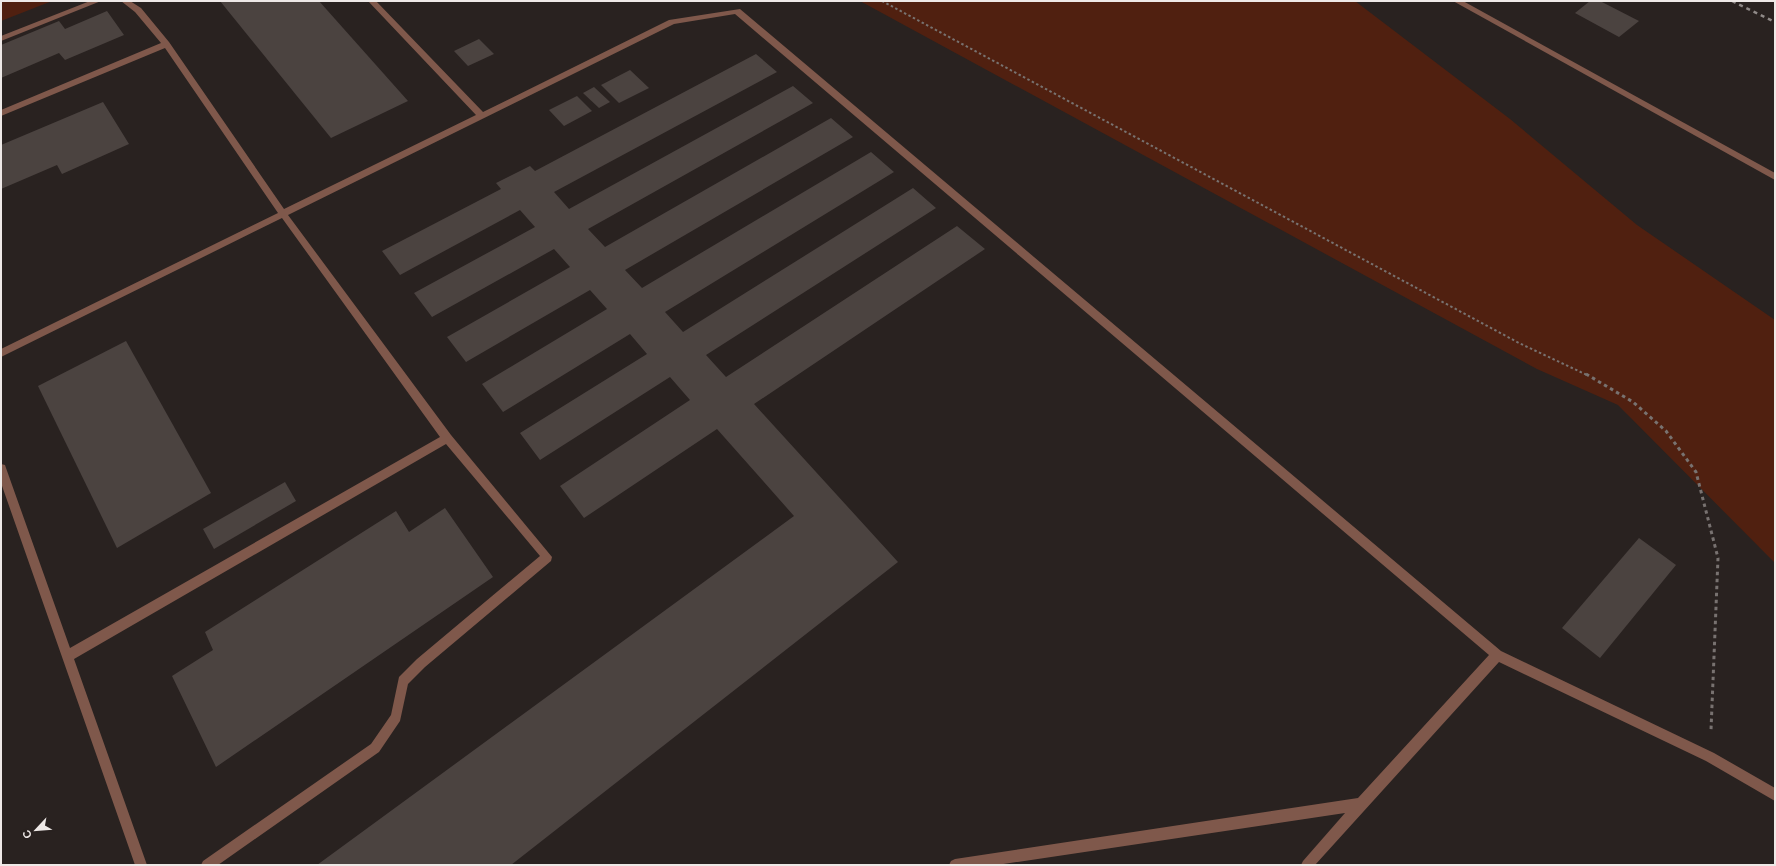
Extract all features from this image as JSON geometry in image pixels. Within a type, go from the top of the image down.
[{"type":"lane","points":[[1,39],[97,1]]},
{"type":"lane","points":[[125,1],[138,10],[166,44],[284,214],[447,438],[548,557],[421,663],[403,682],[396,717],[375,748],[207,865]]},
{"type":"lane","points":[[372,1],[482,116]]},
{"type":"lane","points":[[1457,1],[1775,177]]},
{"type":"lane","points":[[1,353],[672,22],[737,11],[1497,655],[1710,756],[1775,795]]},
{"type":"lane","points":[[1,113],[166,44]]},
{"type":"lane","points":[[68,656],[447,438]]},
{"type":"lane","points":[[1,468],[141,865]]},
{"type":"lane","points":[[1306,865],[1497,655]]},
{"type":"lane","points":[[955,865],[1361,804]]},
{"type":"path","points":[[882,1],[1116,128],[1512,339],[1584,373],[1633,402],[1666,430],[1696,472],[1718,558],[1710,756]]},
{"type":"shaded area","points":[[1,1],[52,1],[1,21]]},
{"type":"shaded area","points":[[860,1],[1355,1],[1510,119],[1637,225],[1775,320],[1775,563],[1618,405],[1537,369]]},
{"type":"building","points":[[220,1],[319,1],[408,101],[331,138]]},
{"type":"building","points":[[1590,1],[1600,1],[1639,21],[1619,37],[1575,13]]},
{"type":"building","points":[[107,11],[124,35],[65,60],[59,53],[1,78],[1,45],[59,21],[65,29]]},
{"type":"building","points":[[479,39],[494,54],[468,66],[454,51]]},
{"type":"building","points":[[756,54],[777,72],[554,192],[569,209],[793,86],[813,103],[588,229],[605,247],[831,118],[853,137],[625,270],[642,288],[871,152],[894,172],[665,312],[683,332],[913,188],[936,208],[706,355],[726,377],[957,226],[985,249],[754,404],[898,562],[511,865],[317,865],[794,516],[717,429],[584,518],[560,486],[690,400],[670,377],[540,460],[520,433],[647,354],[630,334],[503,412],[482,384],[607,309],[590,290],[466,362],[447,337],[570,267],[554,249],[432,317],[414,293],[535,227],[520,210],[400,275],[382,251],[501,189],[496,183],[530,166],[535,171]]},
{"type":"building","points":[[630,70],[649,88],[619,103],[601,85]]},
{"type":"building","points":[[594,87],[610,102],[599,108],[583,93]]},
{"type":"building","points":[[577,96],[592,111],[564,126],[549,110]]},
{"type":"building","points":[[103,102],[129,144],[62,174],[57,165],[1,189],[1,145]]},
{"type":"building","points":[[126,341],[211,493],[117,548],[38,386]]},
{"type":"building","points":[[285,482],[296,501],[214,549],[203,529]]},
{"type":"building","points":[[445,508],[493,577],[216,767],[172,676],[213,650],[205,632],[396,511],[409,532]]},
{"type":"building","points":[[1639,538],[1676,565],[1600,658],[1562,628]]},
{"type":"railway","points":[[1732,1],[1775,22]]}]
